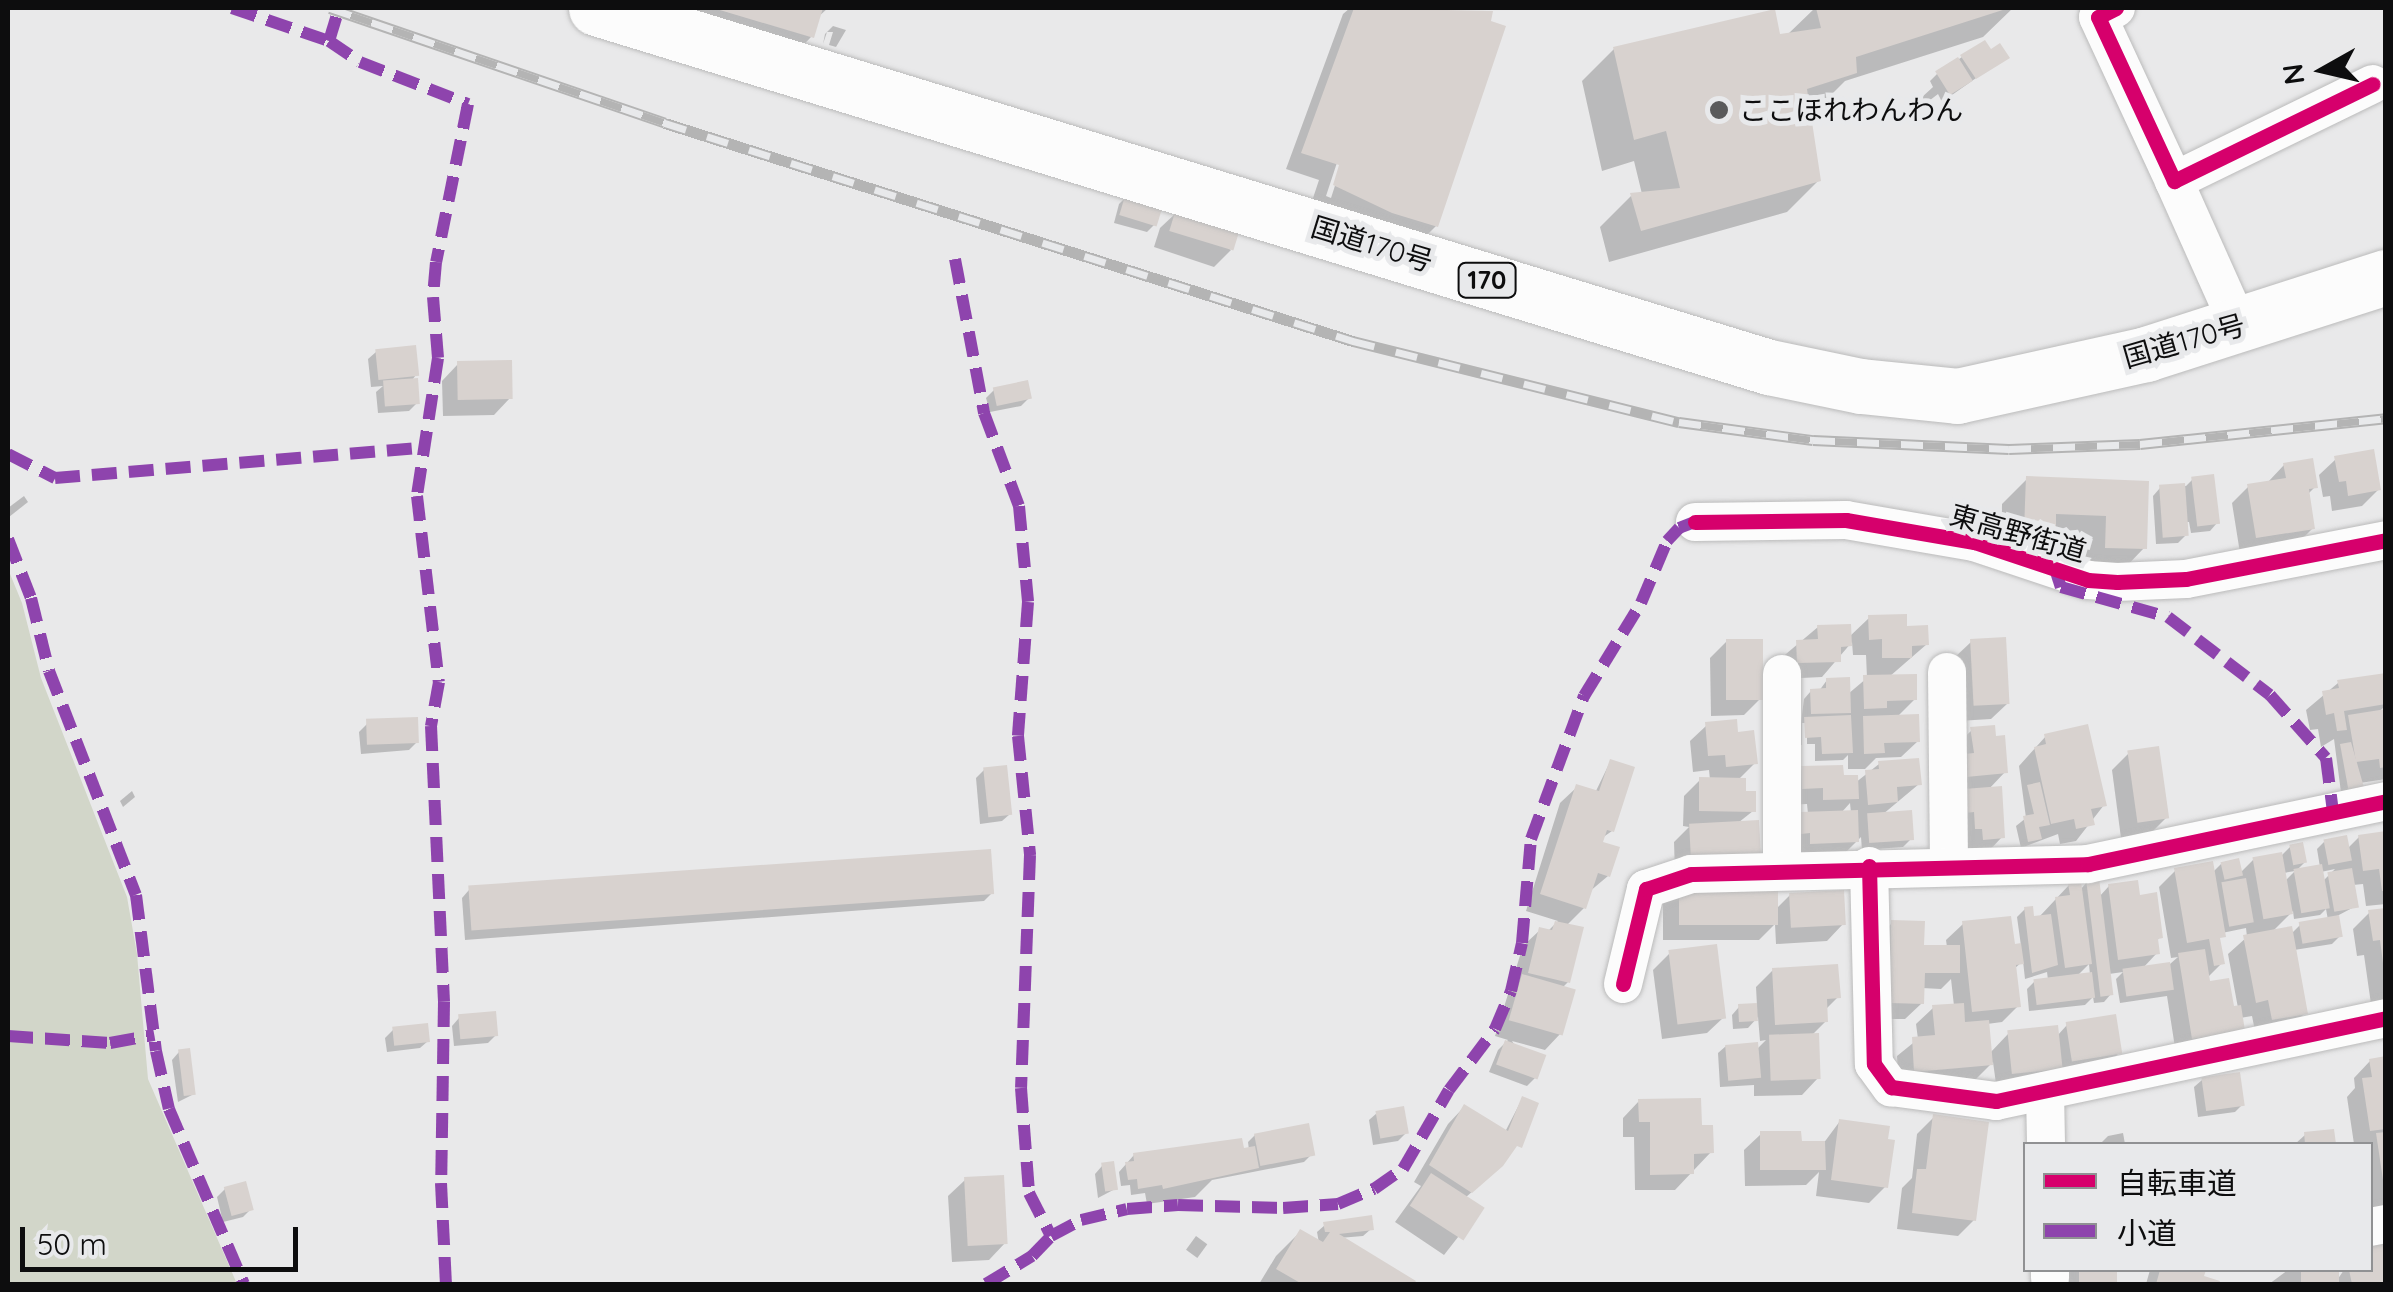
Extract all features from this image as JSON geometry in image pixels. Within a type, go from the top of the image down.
[{"type":"highway","name":"国道170号","points":[[596,8],[1769,367],[1861,386],[1958,396],[2146,354],[2386,277]]},
{"type":"street","points":[[2116,8],[2098,16],[2240,326]]},
{"type":"street","points":[[2174,180],[2382,91]]},
{"type":"street","name":"東高野街道","points":[[1695,522],[1846,520],[1974,542],[2088,580],[2117,582],[2186,578],[2386,540]]},
{"type":"street","points":[[1947,672],[1949,865]]},
{"type":"street","points":[[1782,674],[1782,870]]},
{"type":"street","points":[[1623,984],[1646,889],[1690,874],[1869,866],[2088,864],[2386,801]]},
{"type":"street","points":[[1869,866],[1874,1064],[1891,1087],[1996,1102],[2386,1018]]},
{"type":"street","points":[[2044,1091],[2046,1142]]},
{"type":"shaded area","points":[[8,569],[22,603],[41,678],[127,897],[137,954],[148,1079],[237,1284],[8,1284]]},
{"type":"building","points":[[713,8],[823,8],[814,38]]},
{"type":"building","points":[[1354,8],[1493,11],[1491,21],[1506,26],[1438,227],[1392,213],[1333,185],[1339,165],[1301,153]]},
{"type":"building","name":"ここほれわんわん","points":[[1816,8],[2009,8],[1856,57],[1857,73],[1807,89],[1821,181],[1641,231],[1630,193],[1680,188],[1666,131],[1634,140],[1613,47],[1775,9],[1780,34],[1821,28]]},
{"type":"building","points":[[1985,40],[1991,49],[2000,43],[2010,58],[1976,79],[1960,55]]},
{"type":"building","points":[[1958,57],[1973,81],[1950,95],[1935,71]]},
{"type":"building","points":[[1126,193],[1163,204],[1157,226],[1119,215]]},
{"type":"building","points":[[1176,209],[1240,229],[1233,251],[1169,231]]},
{"type":"building","points":[[416,345],[419,376],[378,380],[375,349]]},
{"type":"building","points":[[512,360],[513,399],[458,400],[457,361]]},
{"type":"building","points":[[418,378],[420,404],[385,406],[383,380]]},
{"type":"building","points":[[1028,380],[1032,399],[997,406],[993,387]]},
{"type":"building","points":[[2374,449],[2381,490],[2348,496],[2346,481],[2339,482],[2334,456]]},
{"type":"building","points":[[2313,458],[2318,488],[2309,489],[2315,529],[2256,538],[2247,484],[2286,478],[2283,463]]},
{"type":"building","points":[[2214,474],[2220,524],[2197,526],[2191,477]]},
{"type":"building","points":[[2026,476],[2149,481],[2147,549],[2105,548],[2106,516],[2056,514],[2056,532],[2024,531]]},
{"type":"building","points":[[2185,483],[2189,536],[2163,538],[2159,485]]},
{"type":"building","points":[[1907,614],[1907,626],[1928,625],[1929,645],[1912,646],[1912,658],[1882,658],[1882,639],[1869,640],[1868,615]]},
{"type":"building","points":[[1851,624],[1852,646],[1841,647],[1841,662],[1797,663],[1796,640],[1818,639],[1817,625]]},
{"type":"building","points":[[2006,637],[2010,704],[1974,706],[1970,639]]},
{"type":"building","points":[[1726,639],[1763,639],[1763,700],[1726,700]]},
{"type":"building","points":[[2386,673],[2386,704],[2344,711],[2347,730],[2337,731],[2334,713],[2326,715],[2322,691],[2339,688],[2337,680]]},
{"type":"building","points":[[1917,674],[1917,700],[1887,701],[1887,708],[1864,709],[1863,675]]},
{"type":"building","points":[[1850,677],[1851,713],[1811,714],[1810,689],[1826,688],[1826,678]]},
{"type":"building","points":[[2386,709],[2386,767],[2380,768],[2379,759],[2356,762],[2348,715]]},
{"type":"building","points":[[1919,714],[1920,742],[1884,743],[1885,753],[1864,754],[1863,716]]},
{"type":"building","points":[[1851,715],[1853,753],[1822,754],[1821,737],[1805,738],[1804,717]]},
{"type":"building","points":[[418,717],[419,743],[367,745],[366,719]]},
{"type":"building","points":[[1737,719],[1738,732],[1754,730],[1758,764],[1726,767],[1725,755],[1708,756],[1705,722]]},
{"type":"building","points":[[2088,724],[2107,806],[2091,809],[2095,825],[2076,829],[2074,819],[2051,824],[2034,747],[2046,744],[2044,734]]},
{"type":"building","points":[[1995,725],[1996,736],[2005,735],[2008,773],[1966,777],[1964,754],[1974,753],[1970,727]]},
{"type":"building","points":[[2351,742],[2365,791],[2349,793],[2340,744]]},
{"type":"building","points":[[2159,746],[2169,818],[2137,823],[2127,750]]},
{"type":"building","points":[[1919,758],[1922,785],[1897,787],[1898,802],[1868,805],[1865,770],[1879,769],[1878,761]]},
{"type":"building","points":[[1610,759],[1635,767],[1614,832],[1607,830],[1603,842],[1620,847],[1610,877],[1598,873],[1586,909],[1540,894],[1576,784],[1599,791]]},
{"type":"building","points":[[1007,765],[1012,815],[988,817],[983,768]]},
{"type":"building","points":[[1843,765],[1844,775],[1858,775],[1859,799],[1823,800],[1823,788],[1802,789],[1801,766]]},
{"type":"building","points":[[1699,777],[1746,778],[1746,791],[1756,791],[1756,812],[1699,811]]},
{"type":"building","points":[[2040,782],[2050,825],[2039,827],[2042,839],[2028,842],[2023,816],[2034,814],[2027,785]]},
{"type":"building","points":[[2002,786],[2005,838],[1983,840],[1982,829],[1975,829],[1974,812],[1965,813],[1964,789]]},
{"type":"building","points":[[1858,810],[1859,842],[1810,844],[1810,833],[1801,834],[1801,812]]},
{"type":"building","points":[[1912,810],[1914,840],[1869,843],[1867,813]]},
{"type":"building","points":[[1759,820],[1761,855],[1691,859],[1689,824]]},
{"type":"building","points":[[2386,831],[2386,891],[2382,891],[2379,869],[2363,871],[2358,835]]},
{"type":"building","points":[[2347,835],[2352,861],[2328,865],[2323,840]]},
{"type":"building","points":[[2303,842],[2307,863],[2293,865],[2289,845]]},
{"type":"building","points":[[991,849],[994,894],[471,930],[468,886]]},
{"type":"building","points":[[2282,852],[2293,914],[2263,919],[2252,857]]},
{"type":"building","points":[[2239,858],[2243,876],[2225,880],[2220,862]]},
{"type":"building","points":[[2213,861],[2226,937],[2220,938],[2225,964],[2214,966],[2209,939],[2187,943],[2174,868]]},
{"type":"building","points":[[2322,864],[2330,908],[2301,913],[2293,869]]},
{"type":"building","points":[[2352,868],[2359,907],[2334,912],[2327,872]]},
{"type":"building","points":[[2099,878],[2113,995],[2100,997],[2086,880]]},
{"type":"building","points":[[2246,878],[2254,922],[2229,927],[2221,882]]},
{"type":"building","points":[[2138,880],[2140,895],[2157,892],[2163,938],[2158,939],[2160,954],[2118,960],[2108,884]]},
{"type":"building","points":[[2081,881],[2092,964],[2065,968],[2055,897],[2070,895],[2068,883]]},
{"type":"building","points":[[1679,882],[1778,882],[1778,925],[1679,925]]},
{"type":"building","points":[[1844,890],[1846,925],[1791,928],[1789,893]]},
{"type":"building","points":[[2033,906],[2034,916],[2051,914],[2058,965],[2032,973],[2024,907]]},
{"type":"building","points":[[2386,908],[2383,963],[2380,940],[2373,941],[2368,910]]},
{"type":"building","points":[[2339,915],[2343,937],[2302,944],[2299,922]]},
{"type":"building","points":[[2011,916],[2015,944],[2021,943],[2024,964],[2016,965],[2021,1007],[1972,1012],[1962,921]]},
{"type":"building","points":[[1891,920],[1925,921],[1924,945],[1960,945],[1960,973],[1925,973],[1924,1004],[1890,1003]]},
{"type":"building","points":[[1555,921],[1584,927],[1570,983],[1528,973],[1539,927],[1552,930]]},
{"type":"building","points":[[2292,926],[2308,1014],[2272,1020],[2268,1000],[2256,1003],[2243,935]]},
{"type":"building","points":[[1717,944],[1726,1018],[1678,1024],[1668,950]]},
{"type":"building","points":[[2205,949],[2210,981],[2229,978],[2234,1006],[2241,1005],[2245,1031],[2192,1039],[2178,953]]},
{"type":"building","points":[[2170,962],[2174,990],[2126,996],[2122,969]]},
{"type":"building","points":[[1838,964],[1841,998],[1827,999],[1828,1022],[1775,1025],[1772,968]]},
{"type":"building","points":[[2092,972],[2095,998],[2037,1005],[2033,979]]},
{"type":"building","points":[[1522,974],[1576,989],[1563,1036],[1509,1020]]},
{"type":"building","points":[[1757,1003],[1758,1021],[1739,1022],[1738,1004]]},
{"type":"building","points":[[1964,1003],[1965,1022],[1989,1020],[1993,1065],[1914,1072],[1912,1037],[1935,1035],[1932,1005]]},
{"type":"building","points":[[496,1011],[498,1036],[460,1039],[458,1014]]},
{"type":"building","points":[[2116,1014],[2122,1054],[2072,1061],[2066,1022]]},
{"type":"building","points":[[428,1023],[430,1042],[394,1046],[392,1027]]},
{"type":"building","points":[[2058,1025],[2063,1069],[2012,1074],[2007,1030]]},
{"type":"building","points":[[1819,1033],[1821,1079],[1771,1081],[1769,1035]]},
{"type":"building","points":[[1505,1040],[1546,1055],[1537,1079],[1496,1064]]},
{"type":"building","points":[[1758,1042],[1761,1078],[1728,1081],[1725,1045]]},
{"type":"building","points":[[190,1048],[196,1095],[184,1096],[178,1049]]},
{"type":"building","points":[[2386,1056],[2386,1129],[2370,1131],[2362,1078],[2372,1077],[2369,1059]]},
{"type":"building","points":[[2240,1072],[2245,1106],[2206,1111],[2201,1077]]},
{"type":"building","points":[[1522,1096],[1539,1103],[1522,1148],[1517,1146],[1503,1166],[1472,1193],[1429,1165],[1464,1104],[1508,1131]]},
{"type":"building","points":[[1701,1098],[1702,1125],[1713,1125],[1714,1153],[1694,1154],[1694,1174],[1650,1175],[1650,1122],[1639,1122],[1638,1099]]},
{"type":"building","points":[[1404,1106],[1409,1134],[1380,1139],[1375,1111]]},
{"type":"building","points":[[1933,1114],[1989,1122],[1976,1221],[1912,1213],[1917,1169],[1926,1169]]},
{"type":"building","points":[[1839,1119],[1890,1126],[1888,1139],[1895,1140],[1888,1188],[1831,1180]]},
{"type":"building","points":[[1309,1123],[1315,1155],[1260,1166],[1254,1134]]},
{"type":"building","points":[[2334,1129],[2336,1142],[2305,1142],[2304,1132]]},
{"type":"building","points":[[1760,1131],[1801,1131],[1802,1141],[1825,1141],[1826,1170],[1760,1170]]},
{"type":"building","points":[[2386,1132],[2386,1180],[2383,1180],[2376,1133]]},
{"type":"building","points":[[1242,1138],[1244,1148],[1255,1146],[1259,1168],[1163,1189],[1162,1185],[1138,1189],[1137,1179],[1128,1180],[1125,1162],[1134,1161],[1133,1153]]},
{"type":"building","points":[[1114,1161],[1118,1190],[1105,1192],[1101,1163]]},
{"type":"building","points":[[1431,1173],[1485,1208],[1463,1241],[1410,1206]]},
{"type":"building","points":[[1004,1175],[1008,1244],[968,1246],[964,1177]]},
{"type":"building","points":[[246,1181],[254,1210],[232,1216],[224,1187]]},
{"type":"building","points":[[1372,1215],[1374,1230],[1339,1234],[1416,1281],[1414,1284],[1302,1284],[1276,1269],[1300,1229],[1323,1242],[1330,1232],[1325,1232],[1323,1222]]},
{"type":"building","points":[[2386,1240],[2386,1284],[2352,1284],[2349,1272],[2373,1272],[2373,1242]]},
{"type":"building","points":[[2079,1272],[2117,1272],[2117,1284],[2079,1284]]},
{"type":"building","points":[[2159,1272],[2205,1272],[2204,1276],[2220,1281],[2219,1284],[2156,1284]]},
{"type":"building","points":[[2301,1272],[2339,1272],[2339,1284],[2301,1284]]},
{"type":"railway","points":[[330,8],[665,123],[1353,341],[1679,422],[1813,440],[2009,449],[2140,444],[2386,418]]},
{"type":"marked path","points":[[232,8],[329,41],[360,62],[468,104],[436,262],[433,297],[438,358],[417,496],[439,682],[431,726],[444,1002],[441,1183],[446,1284]]},
{"type":"marked path","points":[[329,41],[339,8]]},
{"type":"marked path","points":[[955,259],[984,413],[1019,506],[1028,602],[1018,736],[1030,855],[1021,1088],[1029,1193],[1051,1236]]},
{"type":"marked path","points":[[8,454],[55,478],[422,448]]},
{"type":"marked path","points":[[986,1284],[1032,1256],[1051,1236],[1081,1220],[1127,1209],[1178,1205],[1283,1208],[1338,1204],[1374,1189],[1403,1169],[1449,1090],[1495,1029],[1511,991],[1522,943],[1531,839],[1584,696],[1641,603],[1667,541],[1679,528],[1695,522]]},
{"type":"marked path","points":[[8,539],[31,598],[49,671],[136,895],[156,1051],[169,1109],[244,1284]]},
{"type":"marked path","points":[[2055,569],[2061,587],[2168,617],[2270,695],[2326,758],[2333,812]]},
{"type":"marked path","points":[[8,1036],[110,1043],[154,1035]]},
{"type":"cycle path","points":[[2116,8],[2098,17],[2174,181],[2373,84]]},
{"type":"cycle path","points":[[1695,522],[1846,520],[1974,542],[2088,580],[2117,582],[2186,579],[2386,540]]},
{"type":"cycle path","points":[[1623,984],[1646,889],[1691,874],[2088,864],[2386,801]]},
{"type":"cycle path","points":[[1869,866],[1874,1064],[1891,1087],[1996,1101],[2386,1018]]},
{"type":"place","name":"ここほれわんわん","points":[[1719,110]]}]
